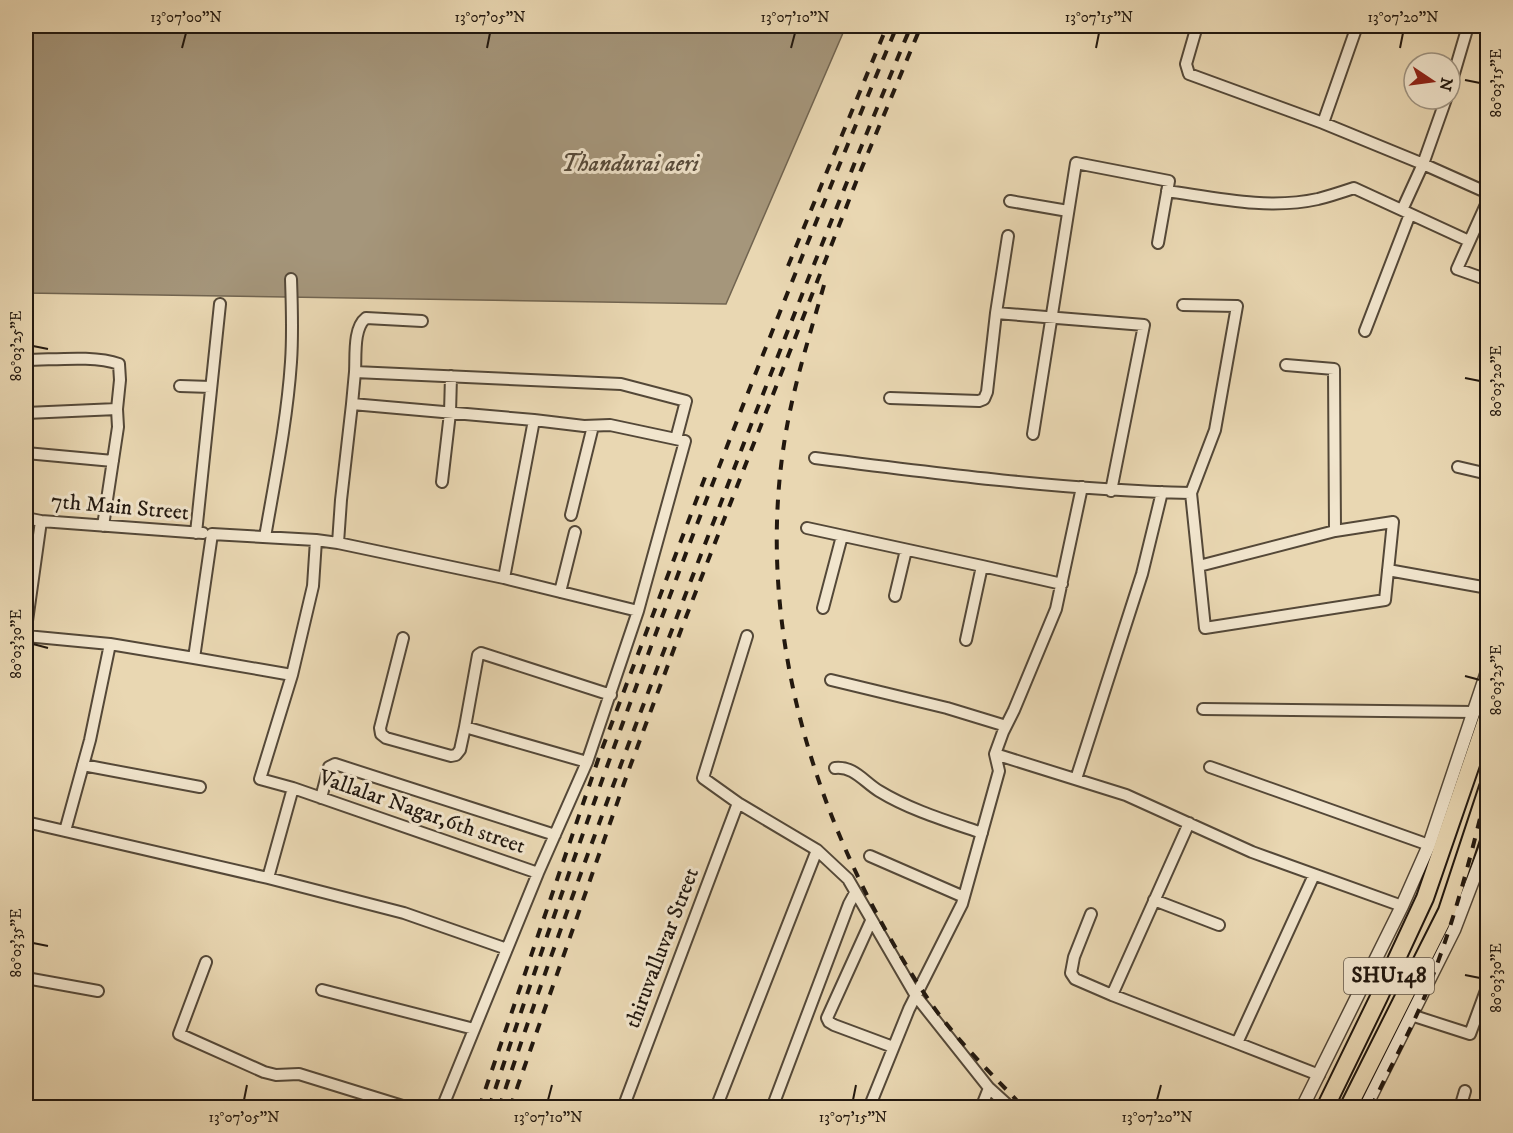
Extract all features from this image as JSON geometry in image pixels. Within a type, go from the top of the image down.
[{"type":"highway","name":"SHU148","points":[[1325,1107],[1425,898],[1437,843],[1481,714]]},
{"type":"highway","name":"SHU148","points":[[1348,1107],[1447,911],[1488,787]]},
{"type":"street","points":[[1197,26],[1186,64],[1189,74],[1323,123],[1488,193]]},
{"type":"street","points":[[1323,123],[1357,26]]},
{"type":"street","points":[[1461,51],[1468,26]]},
{"type":"street","points":[[1365,331],[1442,111]]},
{"type":"street","points":[[1033,434],[1076,164],[1169,181],[1158,243]]},
{"type":"street","points":[[1167,192],[1256,204],[1318,199],[1354,188],[1469,241]]},
{"type":"street","points":[[1488,200],[1456,269],[1488,280]]},
{"type":"street","points":[[1010,201],[1068,211]]},
{"type":"street","points":[[890,398],[979,401],[984,399],[987,392],[1008,236]]},
{"type":"street","points":[[265,537],[287,404],[291,365],[293,331],[291,279]]},
{"type":"street","points":[[196,533],[219,304]]},
{"type":"street","points":[[1183,305],[1236,306],[1215,430],[1191,493],[1205,628],[1385,600],[1393,522],[1335,531],[1199,566]]},
{"type":"street","points":[[996,313],[1144,325],[1111,491]]},
{"type":"street","points":[[338,543],[340,500],[360,322],[366,318],[422,321]]},
{"type":"street","points":[[26,360],[94,360],[119,364],[118,427],[103,526]]},
{"type":"street","points":[[1286,365],[1334,369],[1335,531]]},
{"type":"street","points":[[355,372],[621,384],[686,400],[676,439]]},
{"type":"street","points":[[442,482],[450,412],[451,376]]},
{"type":"street","points":[[180,386],[211,387]]},
{"type":"street","points":[[352,404],[593,426],[610,425],[685,441],[638,611],[587,762],[538,873],[442,1107]]},
{"type":"street","points":[[26,412],[117,409]]},
{"type":"street","points":[[504,578],[534,420]]},
{"type":"street","points":[[571,515],[593,426]]},
{"type":"street","points":[[26,453],[113,460]]},
{"type":"street","points":[[815,458],[962,477],[1111,491],[1191,493]]},
{"type":"street","points":[[1458,467],[1488,474]]},
{"type":"street","points":[[869,1107],[916,996],[964,897],[999,771],[995,754],[1056,609],[1082,487]]},
{"type":"street","points":[[1076,779],[1142,574],[1162,492]]},
{"type":"street","name":"7th Main Street","points":[[26,518],[103,526],[338,543],[504,578],[638,611]]},
{"type":"street","points":[[26,628],[41,521]]},
{"type":"street","points":[[807,528],[1062,584]]},
{"type":"street","points":[[560,592],[575,532]]},
{"type":"street","points":[[194,658],[212,534]]},
{"type":"street","points":[[824,608],[842,536]]},
{"type":"street","points":[[26,636],[110,644],[292,675],[313,586],[316,540]]},
{"type":"street","points":[[895,596],[906,550]]},
{"type":"street","points":[[966,640],[982,566]]},
{"type":"street","points":[[1388,570],[1488,588]]},
{"type":"street","points":[[747,636],[703,778],[738,803],[817,850],[848,879],[916,996],[989,1088],[1011,1107]]},
{"type":"street","points":[[403,638],[382,720],[381,734],[386,738],[450,756],[456,755],[460,750],[478,655],[481,653],[611,695]]},
{"type":"street","points":[[65,831],[83,765],[110,644]]},
{"type":"street","points":[[1203,709],[1481,714],[1488,669]]},
{"type":"street","name":"Vallalar Nagar,6th street","points":[[292,675],[260,779],[293,788],[538,873]]},
{"type":"street","points":[[831,680],[947,708],[1006,726]]},
{"type":"street","points":[[465,727],[587,762]]},
{"type":"street","points":[[995,754],[1126,795],[1252,852],[1402,906]]},
{"type":"street","points":[[321,798],[329,767],[335,764],[555,835]]},
{"type":"street","points":[[83,765],[200,787]]},
{"type":"street","points":[[835,768],[845,767],[891,798],[982,834]]},
{"type":"street","points":[[1210,767],[1437,843],[1402,906],[1302,1107]]},
{"type":"street","points":[[268,878],[293,788]]},
{"type":"street","name":"thiruvalluvar Street","points":[[623,1107],[738,803]]},
{"type":"street","points":[[26,822],[268,878],[404,913],[507,949]]},
{"type":"street","points":[[1112,995],[1189,823]]},
{"type":"street","points":[[1365,1107],[1454,930],[1485,861],[1488,841]]},
{"type":"street","points":[[716,1107],[817,850]]},
{"type":"street","points":[[870,856],[964,897]]},
{"type":"street","points":[[1237,1043],[1314,875]]},
{"type":"street","points":[[772,1107],[844,915],[855,893]]},
{"type":"street","points":[[1154,900],[1219,925]]},
{"type":"street","points":[[1091,914],[1074,957],[1071,973],[1075,979],[1319,1075]]},
{"type":"street","points":[[871,921],[827,1018],[834,1025],[894,1047]]},
{"type":"street","points":[[206,962],[179,1034],[264,1072],[276,1075],[299,1074],[409,1107]]},
{"type":"street","points":[[26,978],[98,991]]},
{"type":"street","points":[[1411,1014],[1470,1034],[1488,985]]},
{"type":"street","points":[[322,990],[474,1029]]},
{"type":"street","points":[[981,1107],[989,1088]]},
{"type":"street","points":[[1460,1107],[1465,1091]]},
{"type":"water","name":"Thandurai aeri","points":[[26,26],[846,26],[726,304],[26,293]]},
{"type":"railway","points":[[788,266],[887,26]]},
{"type":"railway","points":[[489,1108],[583,834],[682,562],[787,293],[897,26]]},
{"type":"railway","points":[[499,1108],[574,893],[653,680],[807,282],[911,26]]},
{"type":"railway","points":[[510,1108],[628,772],[684,622],[858,177],[921,26]]},
{"type":"railway","points":[[824,285],[801,364],[787,424],[777,517],[779,590],[788,662],[804,734],[827,804],[856,872],[890,937],[939,1014],[1024,1108]]},
{"type":"railway","points":[[479,1108],[599,757],[707,472]]},
{"type":"railway","points":[[1371,1108],[1417,1015],[1439,959],[1462,886],[1488,785]]}]
